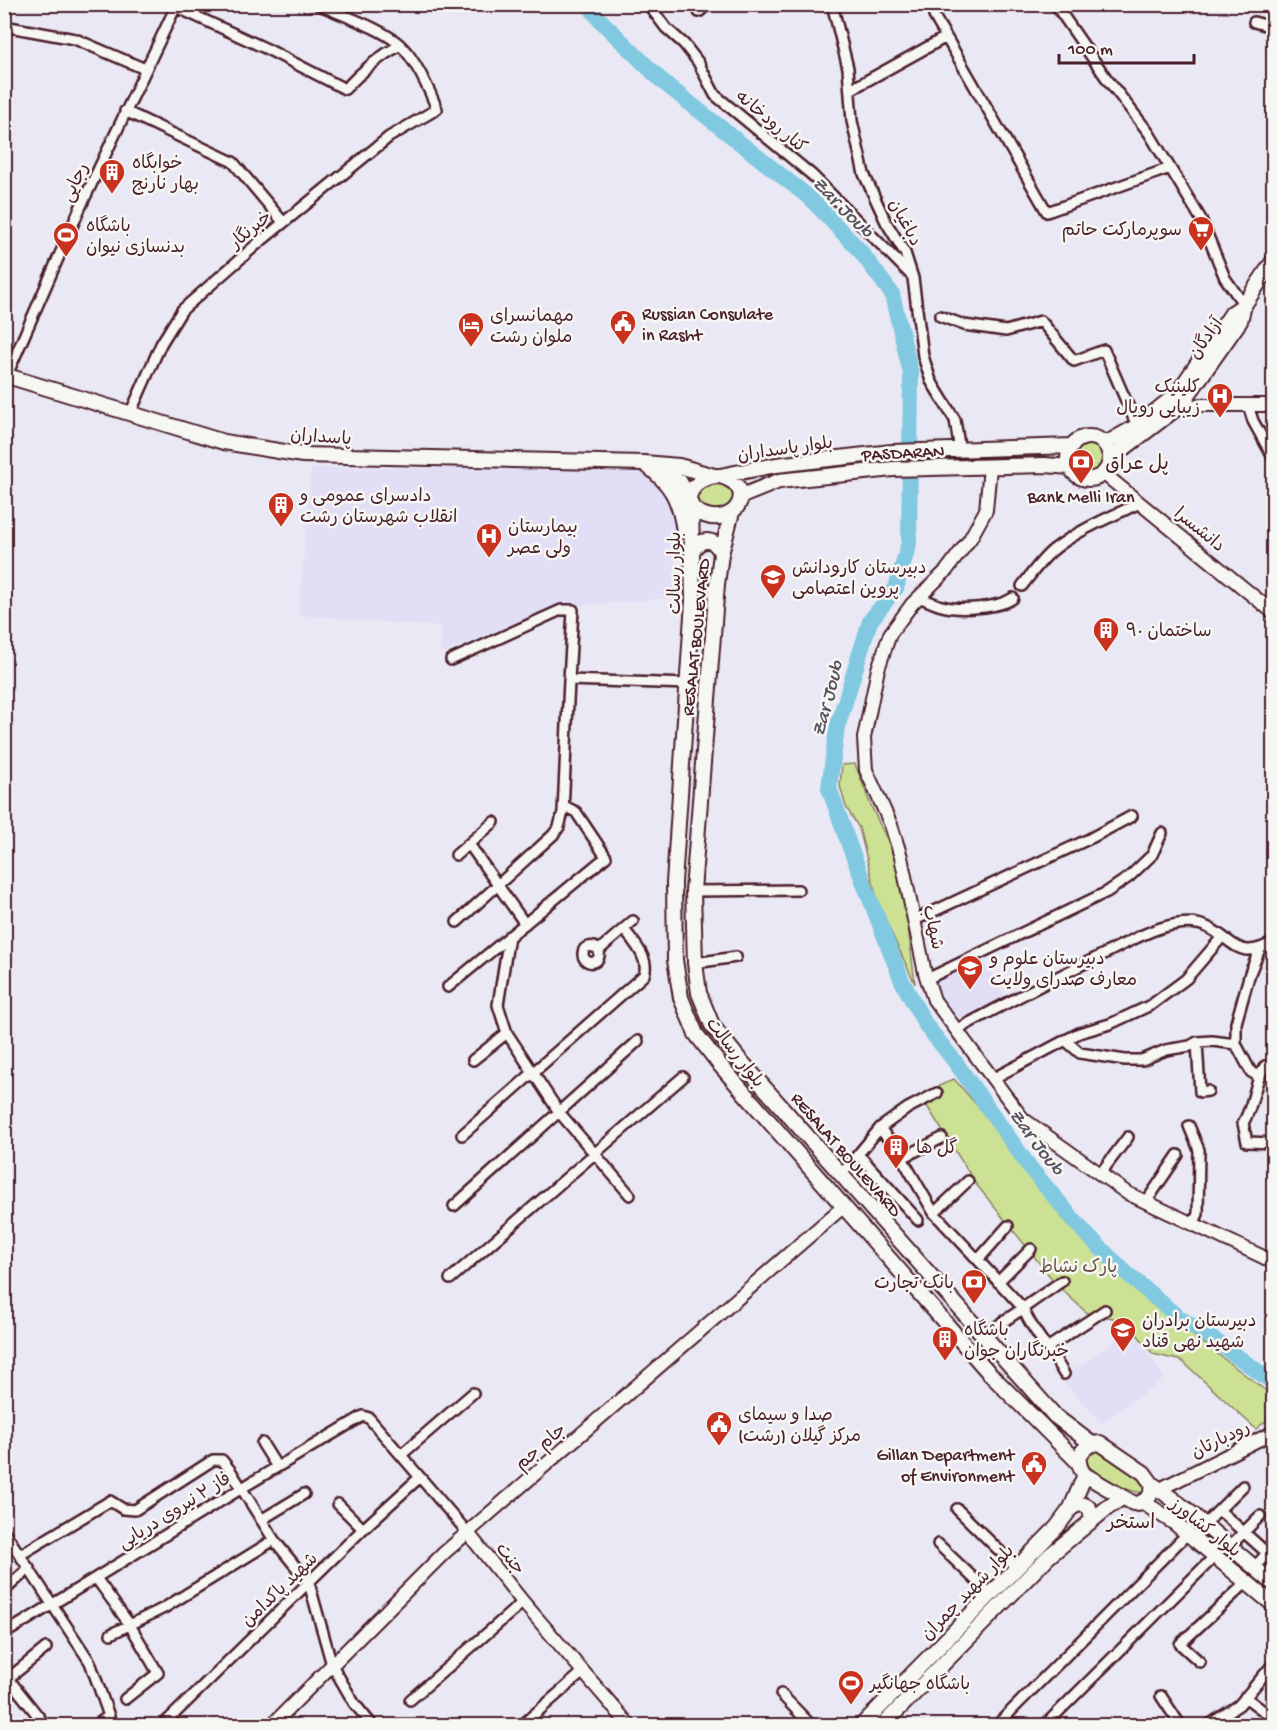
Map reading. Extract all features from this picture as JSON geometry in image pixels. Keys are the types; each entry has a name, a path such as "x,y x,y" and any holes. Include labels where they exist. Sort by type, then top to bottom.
{"main road":[{"name":"آزادگان","path":"1110,459 1177,408 1188,395 1240,321 1244,305 1274,260"},
{"name":"آزادگان","path":"1105,444 1137,426 1177,394 1232,313 1244,305"},
{"name":"پاسداران","path":"5,373 224,442 303,455 644,463 679,466 717,476"},
{"path":"1090,437 1105,444 1110,459 1103,473 1088,479 1078,475 1070,467 1068,456 1072,446 1080,439 1090,437"},
{"name":"PASDARAN","path":"892,452 1072,446"},
{"name":"بلوار پاسداران","path":"717,476 776,465 892,452"},
{"path":"644,463 664,470 680,482 690,501 700,513 711,517 722,517 732,512 742,496 736,484 717,476 704,478 694,485 690,501"},
{"path":"644,463 668,483 677,498 684,532 687,584 693,601"},
{"name":"PASDARAN","path":"742,496 779,481 893,469 1045,465 1070,467"},
{"name":"بلوار رسالت","path":"690,501 693,601 674,883 675,960 681,998 696,1034 720,1065 945,1322 1082,1469 1122,1498 1133,1503 1144,1503"},
{"name":"RESALAT BOULEVARD","path":"732,512 721,554 707,684 693,891 695,963 699,993 712,1025 739,1059 1055,1416 1092,1444"},
{"path":"693,550 698,543 705,540 713,541 719,546 721,554"},
{"path":"945,1322 960,1310"},
{"path":"1043,1428 1052,1428 1055,1425 1055,1416"},
{"name":"بلوار کشاورز","path":"1092,1444 1100,1443 1144,1473 1156,1486 1274,1584"},
{"name":"بلوار شهید چمران","path":"861,1725 1057,1527 1071,1508 1082,1469 1080,1454 1092,1444"},
{"path":"1144,1503 1152,1495 1156,1486"},
{"name":"بلوار شهید چمران","path":"882,1725 1049,1556 1091,1520 1122,1498"},
{"name":"بلوار کشاورز","path":"1144,1503 1188,1533 1274,1605"},
{"path":"1071,1508 1077,1504 1089,1507 1092,1514 1091,1520"}],"street":[{"path":"177,6 345,89 357,76 400,45 381,33 317,4"},
{"name":"کنار رودخانه","path":"648,4 666,28 684,44 698,62 716,95 812,175 913,278"},
{"path":"699,12 708,4"},
{"name":"دباغیان","path":"832,4 848,68 852,121 864,174 886,222 906,253 913,278 923,356 931,381 955,420 960,451"},
{"path":"1055,4 1107,79 1149,133 1201,219 1225,278 1244,305"},
{"name":"رجایی","path":"5,373 125,111 177,6"},
{"path":"934,16 1047,212 1170,168"},
{"path":"1254,22 1265,25"},
{"path":"4,26 75,39 146,69"},
{"path":"850,90 946,37"},
{"name":"خبرنگار","path":"130,414 161,344 182,310 283,222 389,136 437,109 428,86 400,45"},
{"path":"125,111 233,162 283,222"},
{"path":"940,316 964,325 1006,331 1041,321 1074,361 1104,350 1137,426"},
{"path":"1188,395 1191,402 1202,405"},
{"path":"1177,408 1202,405 1274,405"},
{"path":"1248,405 1253,421 1274,459"},
{"name":"شهاب","path":"990,467 986,510 970,539 946,572 920,597 891,634 878,669 864,738 863,754 866,770 891,825 902,856 927,979 934,1000 1023,1119 1127,1193 1274,1263"},
{"name":"دانشسرا","path":"1103,473 1274,613"},
{"path":"1022,586 1053,550 1084,530 1140,503"},
{"path":"920,597 945,607 968,608 1005,603 1013,598"},
{"path":"451,660 561,610 573,610 562,822 556,831 457,922"},
{"path":"569,680 688,684"},
{"path":"448,987 606,857 576,812 564,806"},
{"path":"915,920 1091,838 1132,816"},
{"path":"456,855 494,822"},
{"path":"927,979 1107,892 1130,877 1152,855 1162,832"},
{"path":"469,844 525,924"},
{"path":"693,891 798,890"},
{"path":"599,950 633,921"},
{"path":"956,1030 1038,986 1164,927 1189,922 1208,927 1242,949 1260,949 1274,942"},
{"path":"462,1135 644,975 646,964 644,958 624,929"},
{"path":"508,936 498,1005 507,1033 559,1112 630,1195"},
{"path":"992,1079 1079,1033 1110,1024 1151,1005 1186,978 1222,937"},
{"path":"1258,1076 1251,1072 1236,1044 1236,1023 1250,973 1260,949"},
{"path":"695,963 736,957"},
{"path":"473,1060 507,1033"},
{"path":"1065,1040 1080,1053 1125,1060 1142,1060 1166,1050 1190,1046 1197,1042 1236,1044"},
{"path":"454,1206 638,1041"},
{"path":"1197,1042 1200,1092 1208,1091"},
{"path":"1274,1066 1265,1066 1258,1076 1251,1110 1243,1123 1247,1142 1274,1143"},
{"path":"450,1279 683,1077"},
{"path":"841,1175 880,1128 908,1108 938,1093"},
{"path":"1189,1126 1199,1150 1198,1214 1193,1224"},
{"path":"880,1128 902,1158 934,1213 1023,1308 1027,1318 1064,1374"},
{"path":"1100,1174 1128,1137"},
{"path":"902,1158 942,1138"},
{"path":"858,1154 918,1220"},
{"path":"1146,1202 1178,1155"},
{"path":"934,1213 968,1181"},
{"name":"جام جم","path":"271,1725 444,1553 844,1206"},
{"path":"978,1260 1008,1226"},
{"path":"998,1282 1030,1249"},
{"path":"983,1336 1062,1281"},
{"path":"1047,1348 1105,1310"},
{"path":"401,1455 473,1393"},
{"name":"جنت","path":"363,1416 369,1418 401,1455 523,1602 630,1725"},
{"name":"فاز ۲ نیروی دریایی","path":"4,1634 363,1416"},
{"name":"رودبارتان","path":"1156,1486 1181,1478 1274,1432"},
{"path":"262,1443 277,1467"},
{"path":"20,1555 110,1501 123,1509 135,1510 213,1460 222,1460 274,1540 309,1583 332,1665 354,1703 373,1725"},
{"name":"شهید پاکدامن","path":"162,1725 363,1529 420,1478"},
{"path":"1181,1478 1178,1488 1179,1498 1184,1508"},
{"path":"1204,1525 1243,1486"},
{"path":"261,1520 304,1494"},
{"path":"338,1504 363,1529"},
{"path":"957,1509 1016,1567"},
{"path":"1219,1510 1267,1553 1254,1568"},
{"path":"1230,1547 1260,1516"},
{"path":"4,1531 7,1541 20,1555 54,1604 90,1662 109,1716 96,1725"},
{"path":"996,1725 1188,1533"},
{"path":"111,1634 164,1608 274,1540"},
{"path":"938,1544 990,1594"},
{"path":"1044,1725 1215,1556"},
{"path":"4,1591 29,1568"},
{"path":"96,1578 130,1625 158,1673 124,1699"},
{"path":"1200,1662 1180,1644 1247,1582"},
{"path":"410,1700 523,1602"},
{"path":"46,1648 7,1676 46,1725"},
{"path":"1207,1725 1239,1705 1274,1663"},
{"path":"521,1725 583,1672"},
{"path":"781,1695 812,1725"},
{"path":"1161,1696 1181,1725"},
{"path":"1245,1697 1274,1719"}],"shaded area":[{"name":"بیمارستان ولی عصر","path":"311,468 635,468 652,477 669,495 677,520 672,598 559,607 441,653 442,627 299,615"},
{"name":"دبیرستان علوم و معارف صدرای ولایت","path":"979,954 1008,1002 961,1023 930,980"},
{"name":"دبیرستان برادران شهید نهی قناد","path":"1132,1329 1165,1378 1102,1423 1061,1379"}],"green space":[{"path":"1089,442 1100,447 1105,458 1100,469 1089,474 1078,469 1073,458 1078,447"},
{"path":"721,482 733,489 736,499 726,509 719,512 710,512 702,508 694,497 706,484"},
{"path":"855,764 891,848 900,879 915,984 879,906 859,828 846,807 840,786 842,765"},
{"name":"پارک نشاط","path":"954,1079 1149,1302 1273,1396 1273,1415 1256,1429 1182,1361 1153,1354 1132,1328 1113,1318 1087,1313 1057,1285 976,1184 920,1095"},
{"path":"1098,1448 1143,1479 1147,1488 1144,1492 1122,1487 1090,1468 1087,1463 1088,1453"}],"waterway":[{"name":"Zar Joub","path":"588,4 599,19 663,82 811,199 861,252 892,294 911,374 909,543 896,588 870,621 837,728 829,788 902,981 925,1024 956,1063 1031,1169 1084,1232 1125,1272 1178,1317 1274,1383"}],"place":[{"name":"خوابگاه بهار نارنج","path":"112,195"},
{"name":"سوپرمارکت حاتم","path":"1201,252"},
{"name":"باشگاه بدنسازی نیوان","path":"66,258"},
{"name":"Russian Consulate in Rasht","path":"623,346"},
{"name":"مهمانسرای ملوان رشت","path":"471,348"},
{"name":"کلینیک زیبایی رویال","path":"1220,419"},
{"name":"Bank Melli Iran","path":"1081,485"},
{"name":"دادسرای عمومی و انقلاب شهرستان رشت","path":"281,528"},
{"name":"بیمارستان ولی عصر","path":"489,559"},
{"name":"دبیرستان کارودانش پروین اعتصامی","path":"773,600"},
{"name":"ساختمان ۹۰","path":"1106,653"},
{"name":"دبیرستان علوم و معارف صدرای ولایت","path":"970,991"},
{"name":"گل ها","path":"896,1170"},
{"name":"بانک تجارت","path":"974,1305"},
{"name":"دبیرستان برادران شهید نهی قناد","path":"1123,1353"},
{"name":"باشگاه خبرنگاران جوان","path":"945,1362"},
{"name":"صدا و سیمای مرکز گیلان (رشت)","path":"719,1447"},
{"name":"Gillan Department of Environment","path":"1034,1487"},
{"name":"باشگاه جهانگیر","path":"851,1706"}],"district":[{"name":"پل عراق","path":"1137,462"},
{"name":"استخر","path":"1131,1521"}]}
